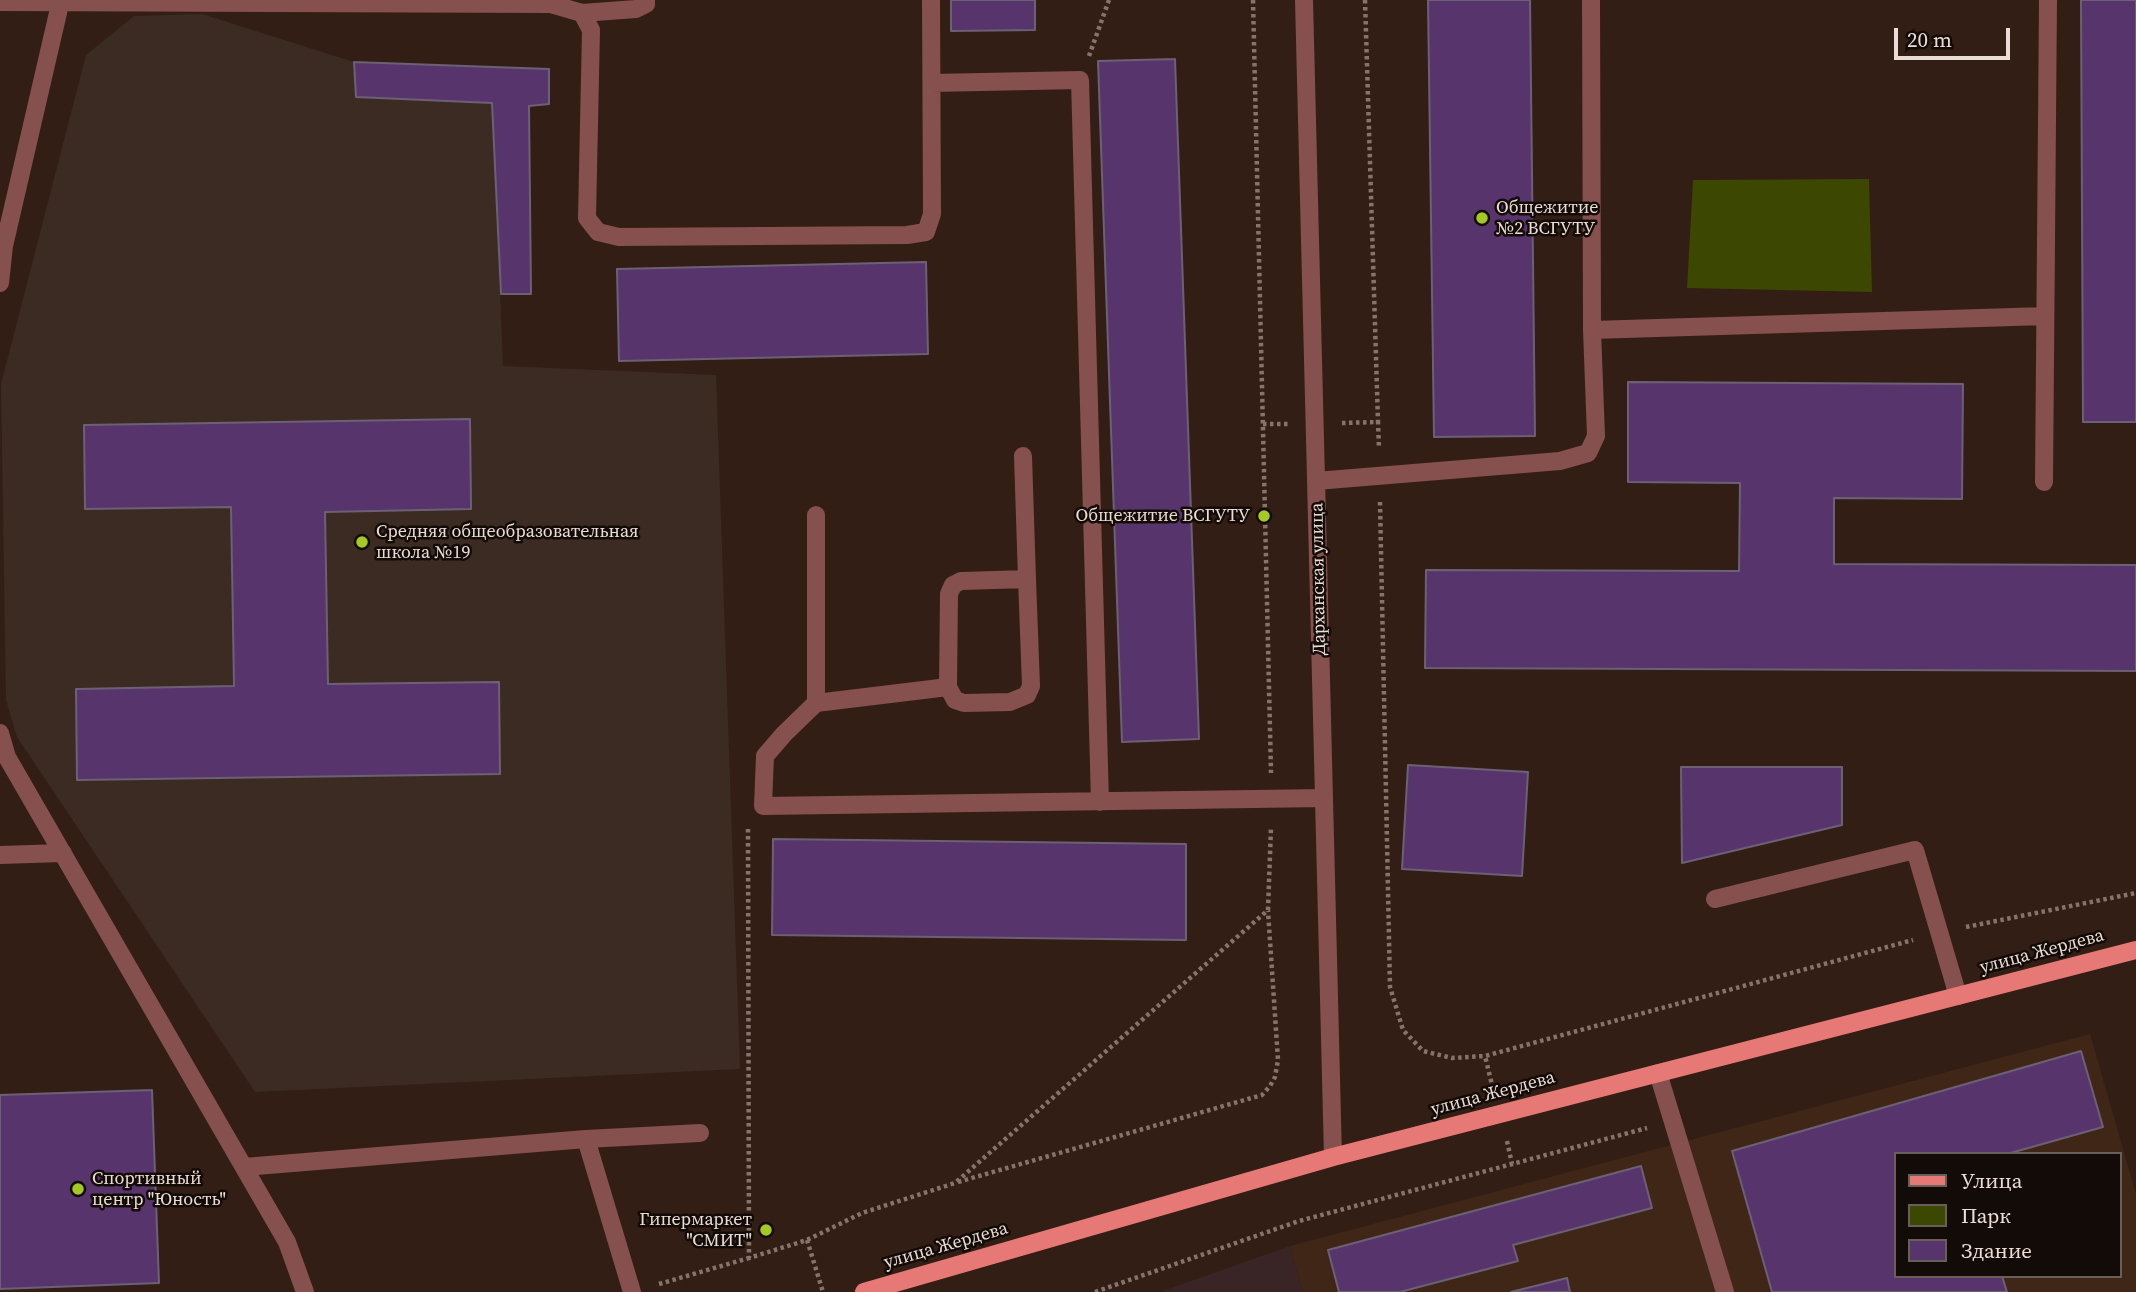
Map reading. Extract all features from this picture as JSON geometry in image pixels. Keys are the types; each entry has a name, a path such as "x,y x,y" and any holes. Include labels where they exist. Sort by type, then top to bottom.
{"main road":[{"name":"улица Жердева","path":"864,1292 1333,1157 2136,950"}],"street":[{"path":"0,2 501,2 551,4 582,13 636,9 646,4 646,0"},
{"path":"582,13 591,30 587,218 598,232 619,237 907,235 926,232 932,214 931,0"},
{"name":"Дарханская улица","path":"1304,0 1333,1157"},
{"path":"1316,481 1560,461 1588,453 1596,436 1592,330 1591,0"},
{"path":"2044,482 2048,0"},
{"path":"0,283 1,244 61,1"},
{"path":"932,83 1080,80 1100,802"},
{"path":"1592,330 2045,316"},
{"path":"1023,456 1031,686 1027,695 1010,702 964,703 955,699 948,687 949,594 953,585 961,581 1027,579"},
{"path":"816,703 817,515"},
{"path":"948,687 816,703 765,756 763,806 1324,799"},
{"path":"0,733 7,757 288,1242 305,1292"},
{"path":"1715,899 1915,850 1958,996"},
{"path":"0,855 63,853"},
{"path":"1658,1073 1725,1292"},
{"path":"244,1167 586,1139 700,1133"},
{"path":"586,1139 632,1292"}],"path":[{"path":"1080,80 1110,0"},
{"path":"632,1292 807,1240 862,1213 955,1183 1262,1095 1275,1077 1278,1060 1268,910 1272,799 1253,0"},
{"path":"1365,0 1378,422 1390,987 1403,1030 1423,1051 1451,1058 1485,1056 1939,933 2136,893"},
{"path":"1263,424 1378,422"},
{"path":"749,1258 748,824 763,806"},
{"path":"955,1183 1268,910"},
{"path":"1485,1056 1513,1164"},
{"path":"1094,1292 1299,1221 1672,1122"},
{"path":"807,1240 823,1292"}],"shaded area":[{"name":"Средняя общеобразовательная школа №19","path":"202,14 354,62 356,97 492,103 503,366 716,375 740,1069 255,1092 17,737 6,700 1,384 86,55 134,16"},
{"path":"2090,1034 2136,1194 2136,1292 1303,1292 1290,1246"},
{"path":"1290,1246 1303,1292 1160,1292"}],"green space":[{"path":"1869,179 1872,292 1687,288 1693,180"}],"building":[{"path":"951,0 1035,0 1035,30 951,31"},
{"name":"Общежитие №2 ВСГУТУ","path":"1428,0 1530,0 1535,436 1434,437"},
{"path":"2081,0 2136,0 2136,422 2083,422"},
{"path":"1175,59 1199,739 1122,742 1098,61"},
{"path":"354,62 549,69 549,104 529,106 531,294 501,294 492,103 356,97"},
{"path":"926,262 928,354 619,361 617,269"},
{"path":"1628,382 1963,384 1962,499 1834,498 1834,564 2136,565 2136,671 1425,668 1426,570 1739,571 1740,483 1628,482"},
{"path":"470,419 471,509 325,512 328,684 499,682 500,774 77,780 76,689 234,686 231,507 85,509 84,425"},
{"path":"1408,765 1528,772 1522,876 1402,869"},
{"path":"1681,767 1842,767 1842,825 1682,863"},
{"path":"773,839 1186,844 1186,940 772,935"},
{"path":"2081,1051 2103,1127 2014,1152 1895,1152 1895,1278 2003,1278 2007,1292 1772,1292 1732,1151"},
{"name":"Спортивный центр \"Юность\"","path":"152,1090 159,1283 0,1289 0,1095"},
{"path":"1641,1166 1652,1208 1513,1245 1518,1261 1400,1292 1339,1292 1328,1250"},
{"path":"1567,1278 1570,1292 1511,1292"}],"place":[{"name":"Общежитие №2 ВСГУТУ","path":"1482,218"},
{"name":"Общежитие ВСГУТУ","path":"1264,516"},
{"name":"Средняя общеобразовательная школа №19","path":"362,542"},
{"name":"Спортивный центр \"Юность\"","path":"78,1189"},
{"name":"Гипермаркет \"СМИТ\"","path":"766,1230"}]}
